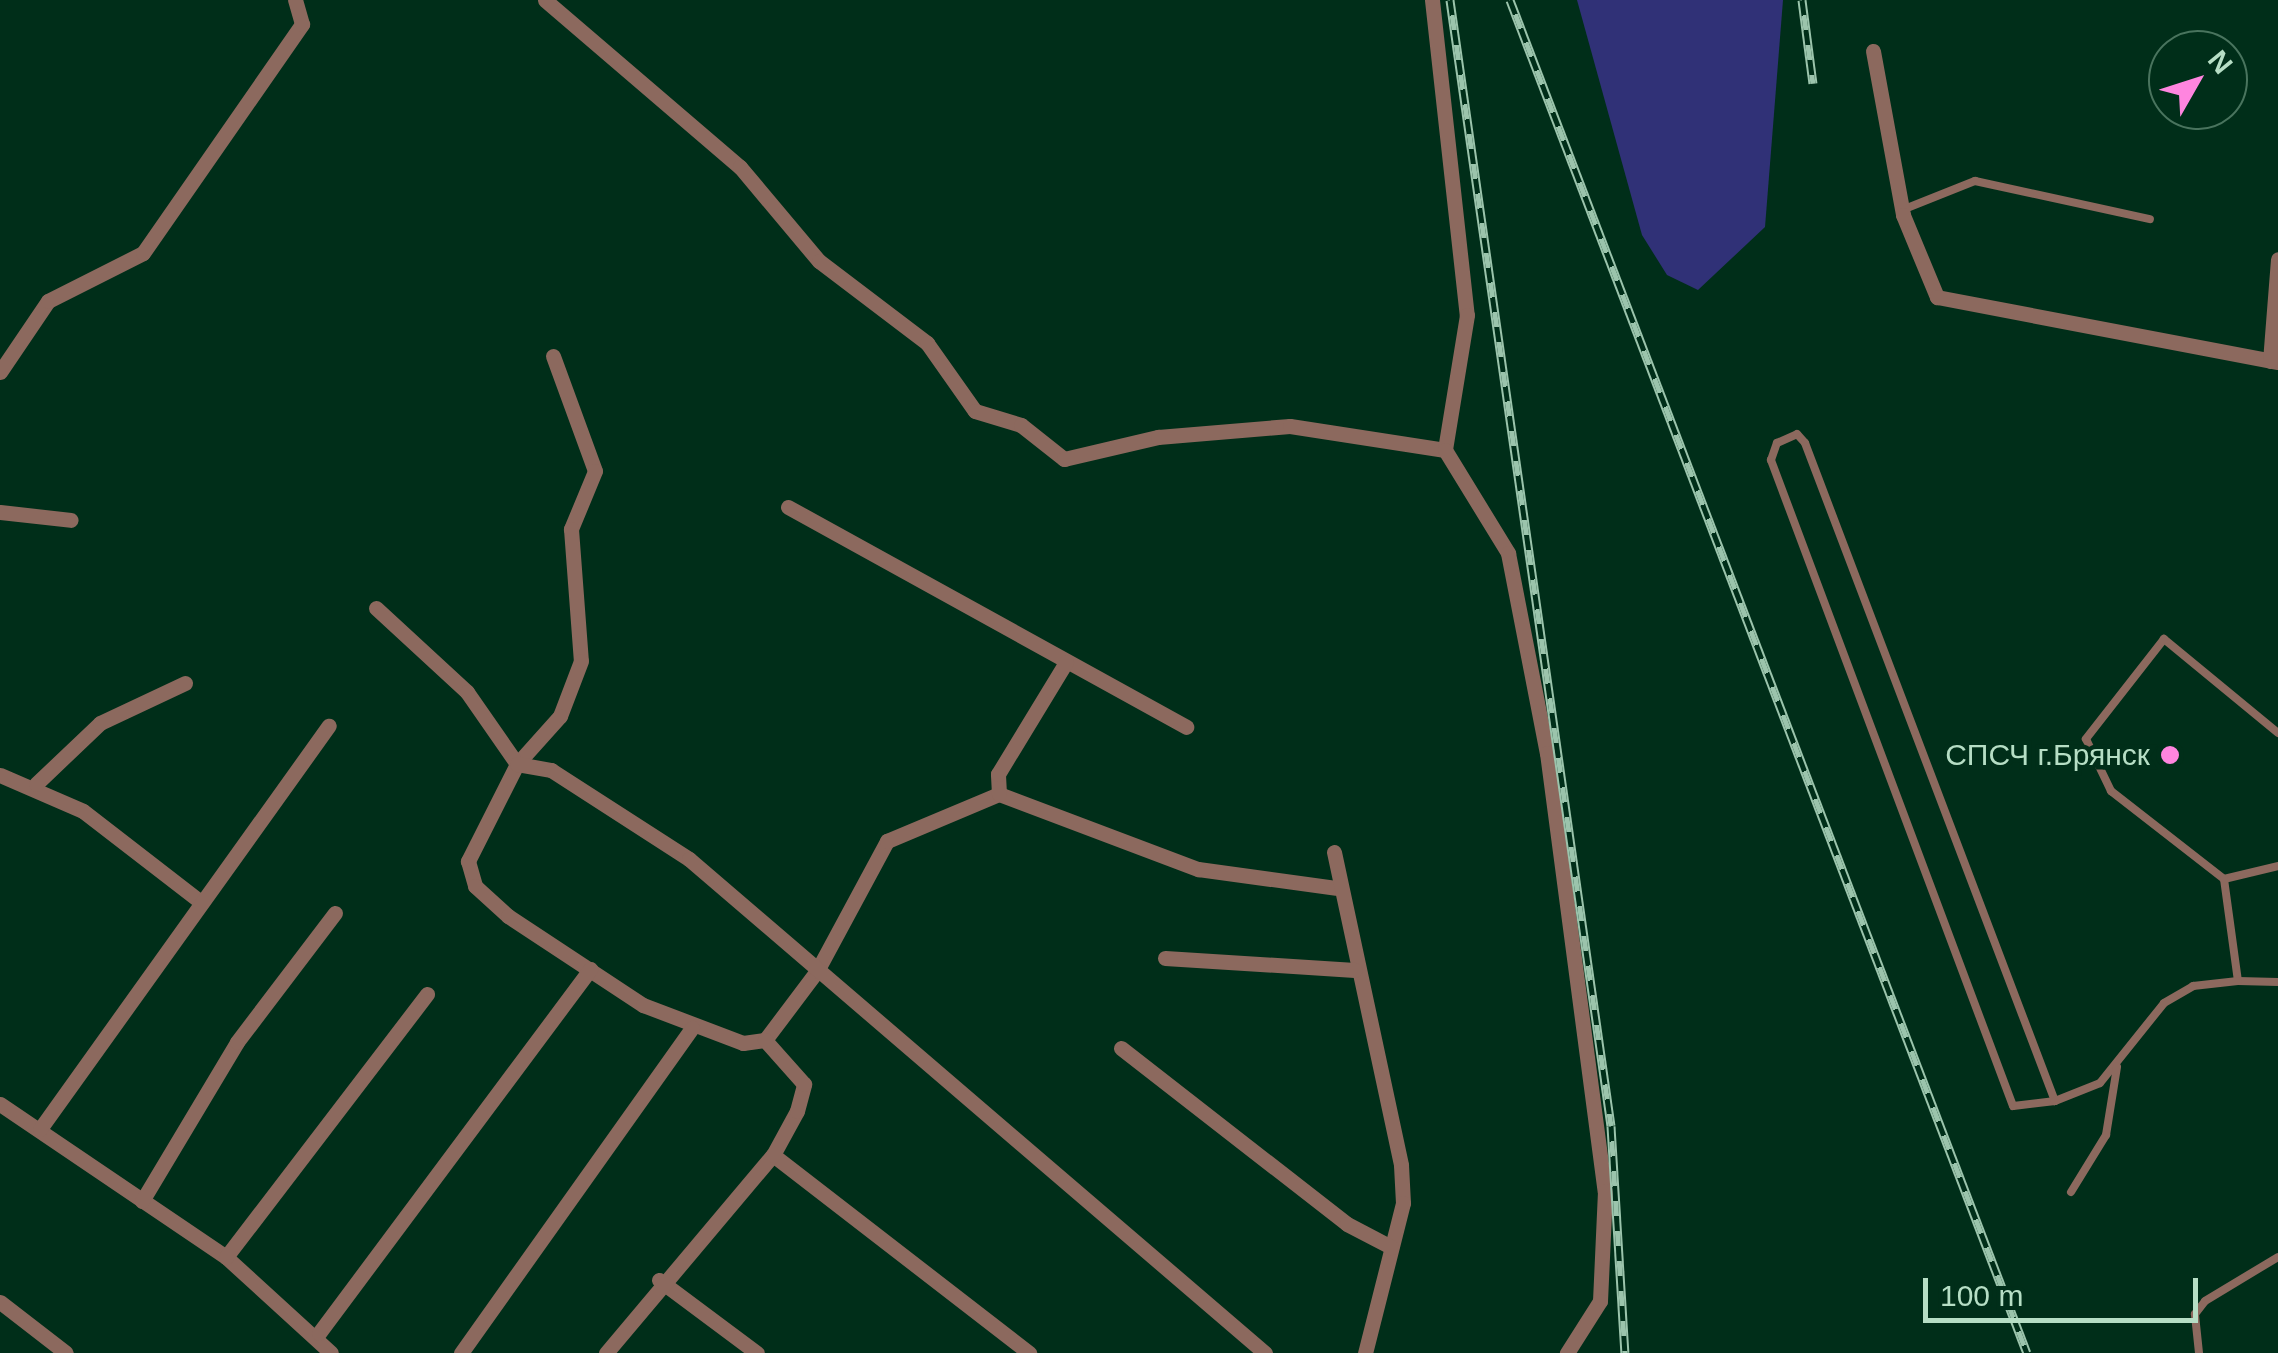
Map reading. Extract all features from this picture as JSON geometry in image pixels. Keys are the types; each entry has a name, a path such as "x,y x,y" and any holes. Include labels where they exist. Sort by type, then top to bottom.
{"street":[{"path":"0,372 48,301 143,252 302,24 295,0"},
{"path":"544,0 740,167 819,261 927,343 975,411 1021,425 1064,459 1158,438 1290,426 1445,450"},
{"path":"1432,0 1467,315 1445,450 1508,553 1549,772 1605,1191 1600,1301 1567,1353"},
{"path":"1873,51 1902,210 1937,297 2274,361 2278,259"},
{"path":"553,356 595,470 570,530 581,661 560,716 517,764 468,860 476,886 590,969 692,1028 765,1040 804,1084 773,1155 659,1280 606,1353"},
{"path":"788,507 1186,727"},
{"path":"0,512 71,520"},
{"path":"376,608 467,692 517,764 551,770 688,859 1265,1353"},
{"path":"999,794 998,774 1066,662"},
{"path":"36,784 100,724 185,683"},
{"path":"40,1129 198,900 329,726"},
{"path":"0,775 36,784 198,900"},
{"path":"765,1040 817,971 888,841 999,794 1198,868 1336,888"},
{"path":"1334,852 1336,888 1400,1165 1391,1247 1365,1353"},
{"path":"142,1201 237,1042 334,913"},
{"path":"1165,958 1355,970"},
{"path":"0,1104 226,1257 323,1347 590,969"},
{"path":"226,1257 427,994"},
{"path":"462,1353 692,1028"},
{"path":"1121,1048 1347,1224 1391,1247"},
{"path":"773,1155 1029,1353"},
{"path":"659,1280 757,1353"},
{"path":"0,1302 66,1353"}],"lane":[{"path":"1902,210 1975,182 2150,219"},
{"path":"2055,1100 1923,733 1797,434 1777,443 1770,460 2013,1106 2055,1100 2117,1067 2164,1004 2192,986 2278,982"},
{"path":"2238,981 2224,879 2111,791 2086,739 2164,640 2278,733"},
{"path":"2224,879 2278,866"},
{"path":"2070,1192 2106,1135 2117,1067"},
{"path":"2199,1353 2195,1314 2205,1302 2278,1257"}],"shaded area":[{"path":"1577,0 1783,0 1765,227 1698,290 1667,275 1642,235"}],"railway":[{"path":"1450,0 1611,1126 1625,1353"},
{"path":"1510,0 2027,1353"},
{"path":"1802,0 1813,83"}],"place":[{"name":"СПСЧ г.Брянск","path":"2170,755"}]}
